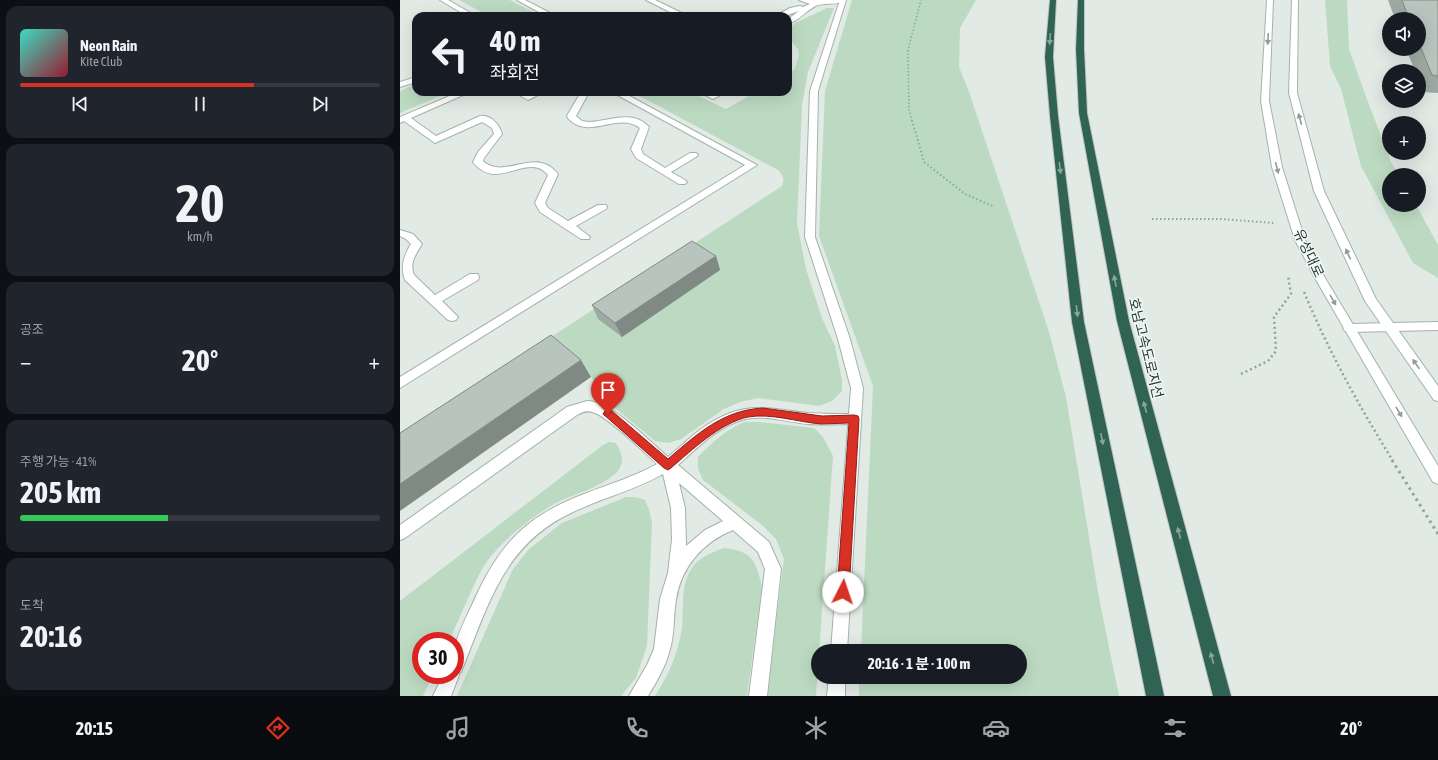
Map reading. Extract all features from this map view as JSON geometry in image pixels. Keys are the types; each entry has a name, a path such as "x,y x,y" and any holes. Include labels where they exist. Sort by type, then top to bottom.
{"highway":[{"path":"1053,0 1049,57 1054,116 1078,322 1154,696"},
{"name":"호남고속도로지선","path":"1081,0 1080,49 1083,113 1123,321 1222,696"}],"main road":[{"path":"443,0 465,12"},
{"path":"520,0 544,12"},
{"path":"649,0 675,12"},
{"path":"802,0 818,3"},
{"path":"788,12 818,3 843,0 814,91 810,236 844,339 857,388 839,644"},
{"name":"유성대로","path":"1270,0 1265,101 1277,167 1300,240 1349,328 1438,478"},
{"path":"1295,0 1294,93 1319,191 1371,302 1438,396"},
{"path":"792,19 808,7"},
{"path":"400,85 412,80"},
{"path":"402,119 457,96"},
{"path":"584,96 573,111 571,117 575,121 581,124 592,125 621,118 633,118 645,127 636,149 639,156 682,182"},
{"path":"400,383 752,165 623,96"},
{"path":"402,119 435,140 483,118 496,127 498,134 493,142 479,156 478,162 482,168 492,172 532,164 541,165 549,169 553,174 552,178 543,193 540,203 544,210 585,237"},
{"path":"664,172 693,155"},
{"path":"568,226 602,207"},
{"path":"400,233 412,238 417,244 407,260 406,269 409,277 452,317"},
{"path":"434,301 474,277"},
{"path":"1349,328 1438,326"},
{"path":"400,533 554,423 572,412 588,405 597,408 608,414 764,548 773,569 758,696"},
{"path":"464,646 499,566 515,546 533,529 552,515 578,502 640,480 668,465 695,441 736,416 763,412 822,420 854,419"},
{"path":"638,696 660,657 666,630 668,598 675,572 679,539 678,508 668,465"},
{"path":"675,572 688,553 705,536 720,527 734,523"},
{"path":"442,696 447,684"},
{"path":"836,696 837,684"}],"path":[{"path":"921,0 908,50 909,110 924,162 965,194 993,206"},
{"path":"1152,219 1221,219 1295,223"},
{"path":"1241,374 1268,361 1276,351 1274,317 1291,294 1288,276"}],"green space":[{"path":"459,0 510,0 533,12 482,12"},
{"path":"852,0 976,0 960,28 959,67 969,92 1049,332 1066,397 1099,598 1119,696 859,696 859,684 1027,684 1027,644 861,644 873,386 819,236 825,91"},
{"path":"1325,0 1347,0 1349,49 1382,139 1382,160 1390,160 1395,168 1382,168 1382,205 1361,166 1341,89 1330,66"},
{"path":"827,8 834,8 808,72 802,105 797,223 806,269 822,318 835,346 842,380 842,391 832,401 819,406 758,398 740,402 724,409 681,439 668,443 655,441 591,388 598,383 561,352 400,436 782,186 783,177 778,170 639,96 698,96 726,109 749,96 792,96 792,71 795,69 799,55 798,49 792,42 792,26"},
{"path":"412,86 412,96 440,96 400,113 400,91"},
{"path":"1386,212 1420,212 1438,245 1438,278 1413,263"},
{"path":"745,422 759,422 814,428 823,437 833,456 820,644 811,644 811,684 817,684 816,696 767,696 784,559 776,539 762,525 703,480 698,469 698,457 725,432"},
{"path":"609,442 616,443 620,450 622,462 616,473 602,483 554,504 524,524 514,533 488,560 482,569 453,632 412,632 412,684 429,684 423,696 400,696 400,601 603,445"},
{"path":"626,497 635,497 645,500 652,522 647,646 636,678 621,696 457,696 462,684 464,684 464,680 513,569 529,549 562,523"},
{"path":"724,548 733,549 751,558 755,564 762,587 747,696 655,696 669,672 678,646 682,628 685,582 688,574 692,567 698,562 713,552"}],"building":[{"path":"1402,0 1438,0 1438,76 1432,75 1424,56 1426,56 1426,12 1406,12"},
{"path":"692,241 716,256 615,323 592,305"},
{"path":"551,335 581,360 400,484 400,433"}],"route":[{"path":"608,414 668,465 695,441 723,422 736,416 763,412 822,420 854,419 843,592"}]}
